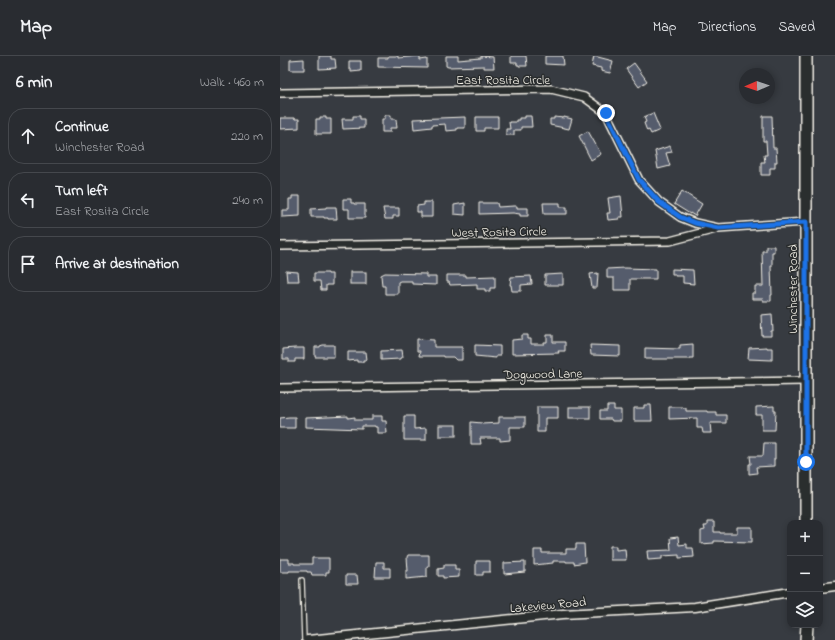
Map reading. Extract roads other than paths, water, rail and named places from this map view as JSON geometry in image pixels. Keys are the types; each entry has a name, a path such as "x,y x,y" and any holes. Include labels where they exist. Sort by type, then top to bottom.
{"main road":[{"name":"Winchester Road","path":"806,56 806,520"},
{"path":"806,640 807,628"}],"street":[{"name":"East Rosita Circle","path":"280,93 551,89 584,97 606,113 639,180 659,202 680,217 695,223 718,228 806,222"},
{"name":"West Rosita Circle","path":"280,246 670,241 718,228"},
{"name":"Dogwood Lane","path":"280,388 805,381"},
{"path":"823,588 835,586"},
{"name":"Lakeview Road","path":"308,640 563,614 695,606 787,592"}],"lane":[{"path":"302,580 304,640"}]}
